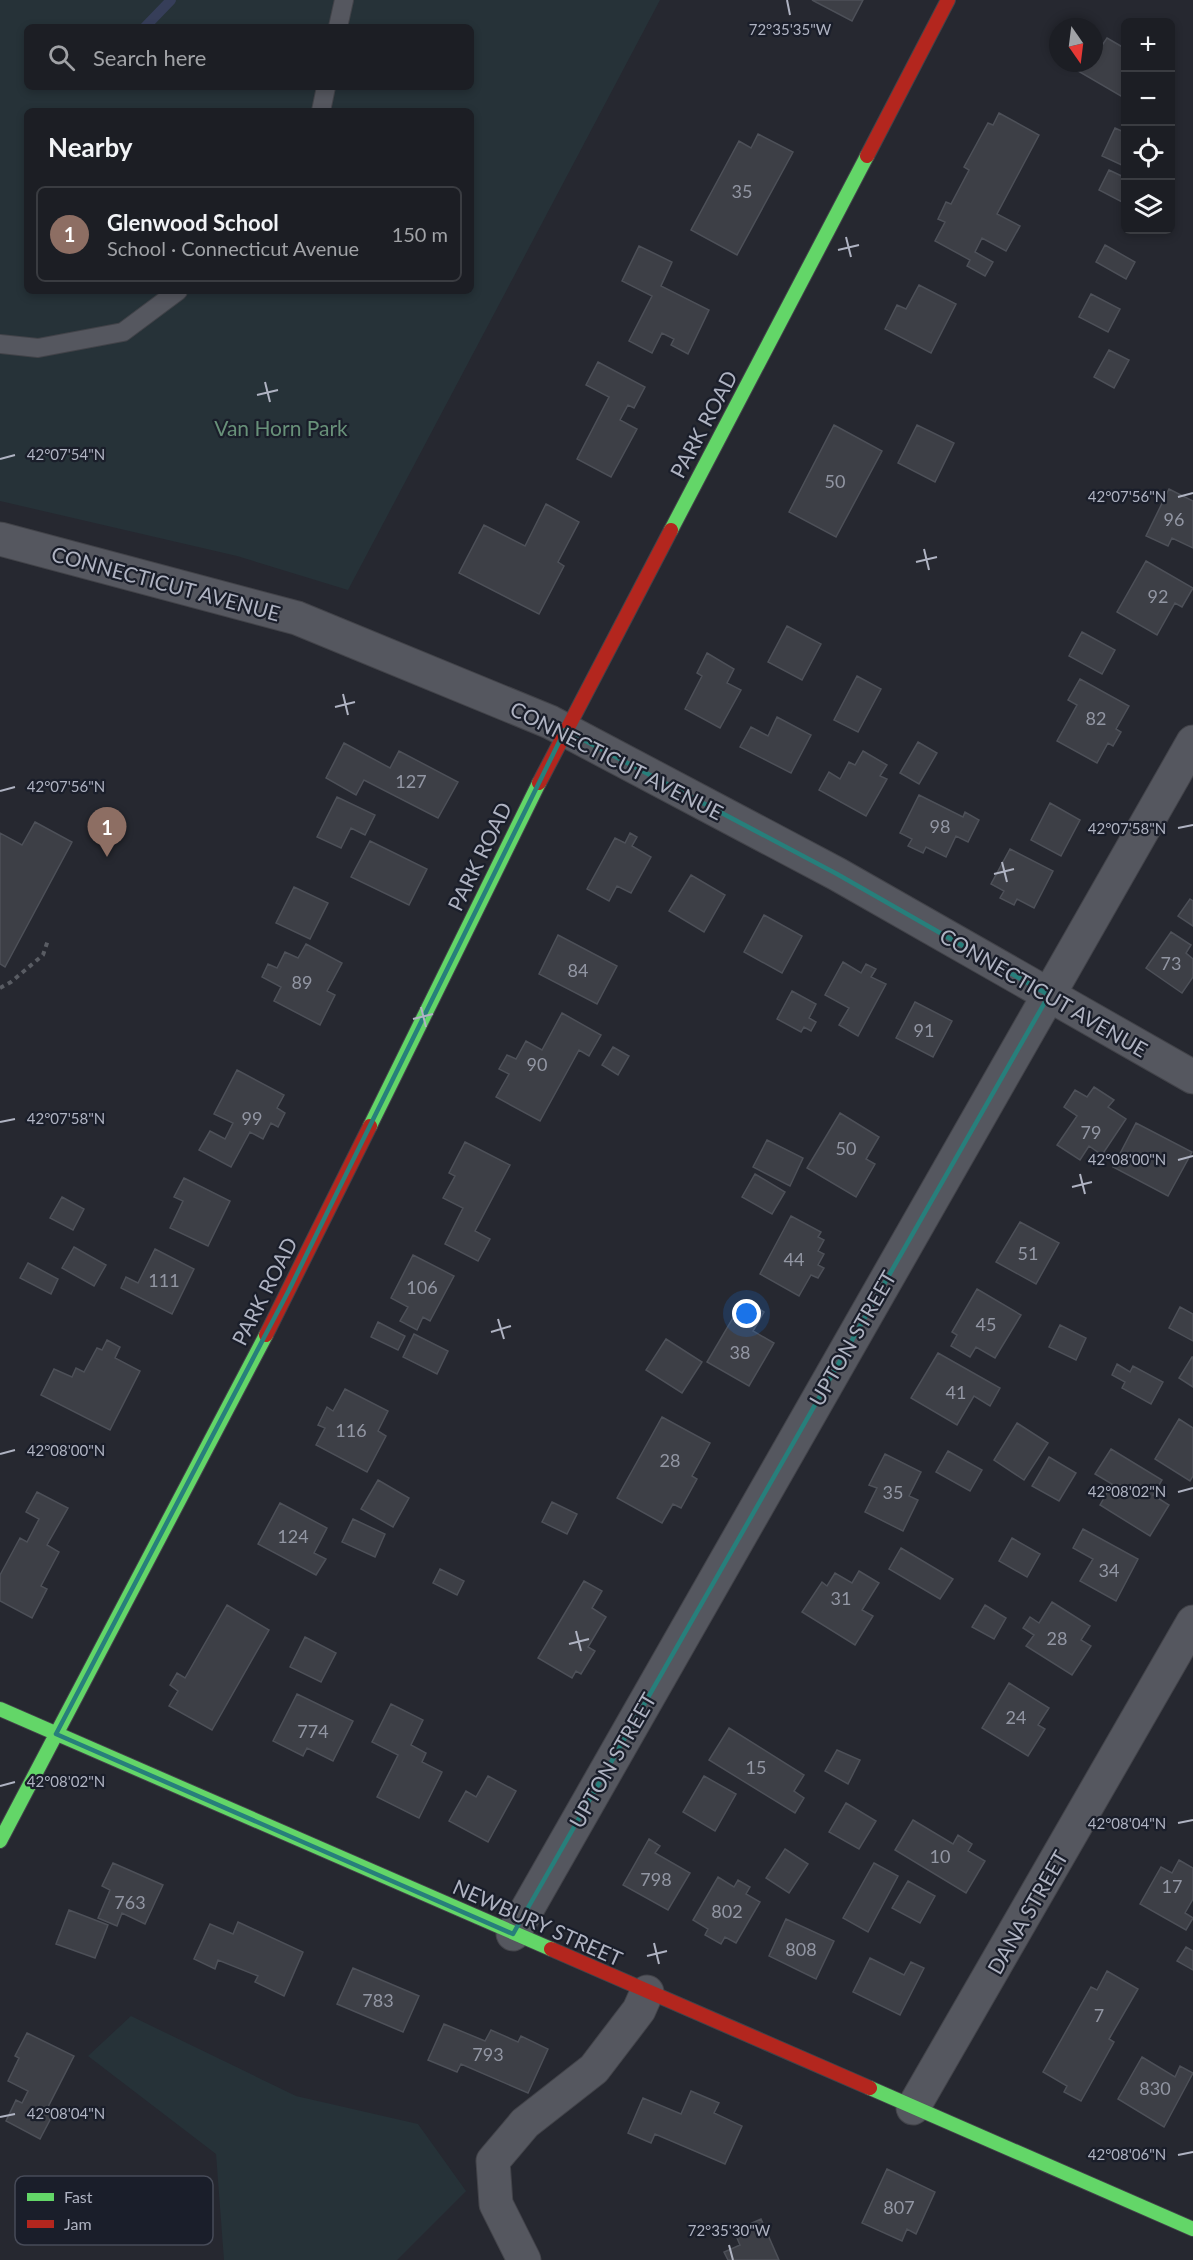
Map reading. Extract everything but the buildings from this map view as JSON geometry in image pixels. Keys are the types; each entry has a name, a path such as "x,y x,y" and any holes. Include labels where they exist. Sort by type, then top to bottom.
{"street":[{"name":"PARK ROAD","path":"0,1841 289,1290 565,730 805,277 948,0"},
{"name":"CONNECTICUT AVENUE","path":"0,539 297,618 550,722 837,874 1193,1077"},
{"name":"UPTON STREET","path":"513,1934 1193,742"},
{"name":"DANA STREET","path":"913,2108 1193,1622"},
{"name":"NEWBURY STREET","path":"0,1709 1193,2229"},
{"path":"524,2260 496,2204 493,2161 525,2123 594,2068 639,2010 647,1992"}],"lane":[{"path":"339,24 344,0"},
{"path":"322,108 325,90"},
{"path":"0,344 38,348 123,332 174,294"}],"path":[{"path":"0,988 11,982 43,955 48,940"}],"highlighted area":[{"path":"565,730 837,874 1049,995 513,1934 56,1734 289,1290"}],"green space":[{"name":"Van Horn Park","path":"0,0 660,0 348,590 237,556 0,501"},
{"path":"131,2016 296,2096 418,2124 466,2191 397,2260 224,2260 216,2154 88,2056"}],"waterway":[{"path":"148,24 171,0"}],"traffic: fast":[{"path":"671,530 867,156"},
{"path":"370,1126 539,783"},
{"path":"0,1841 266,1335"},
{"path":"0,1709 551,1949"},
{"path":"870,2088 1193,2229"}],"traffic: jam":[{"path":"867,156 948,0"},
{"path":"539,783 671,530"},
{"path":"266,1335 370,1126"},
{"path":"551,1949 870,2088"}],"place":[{"name":"Glenwood School","path":"107,857"}]}
